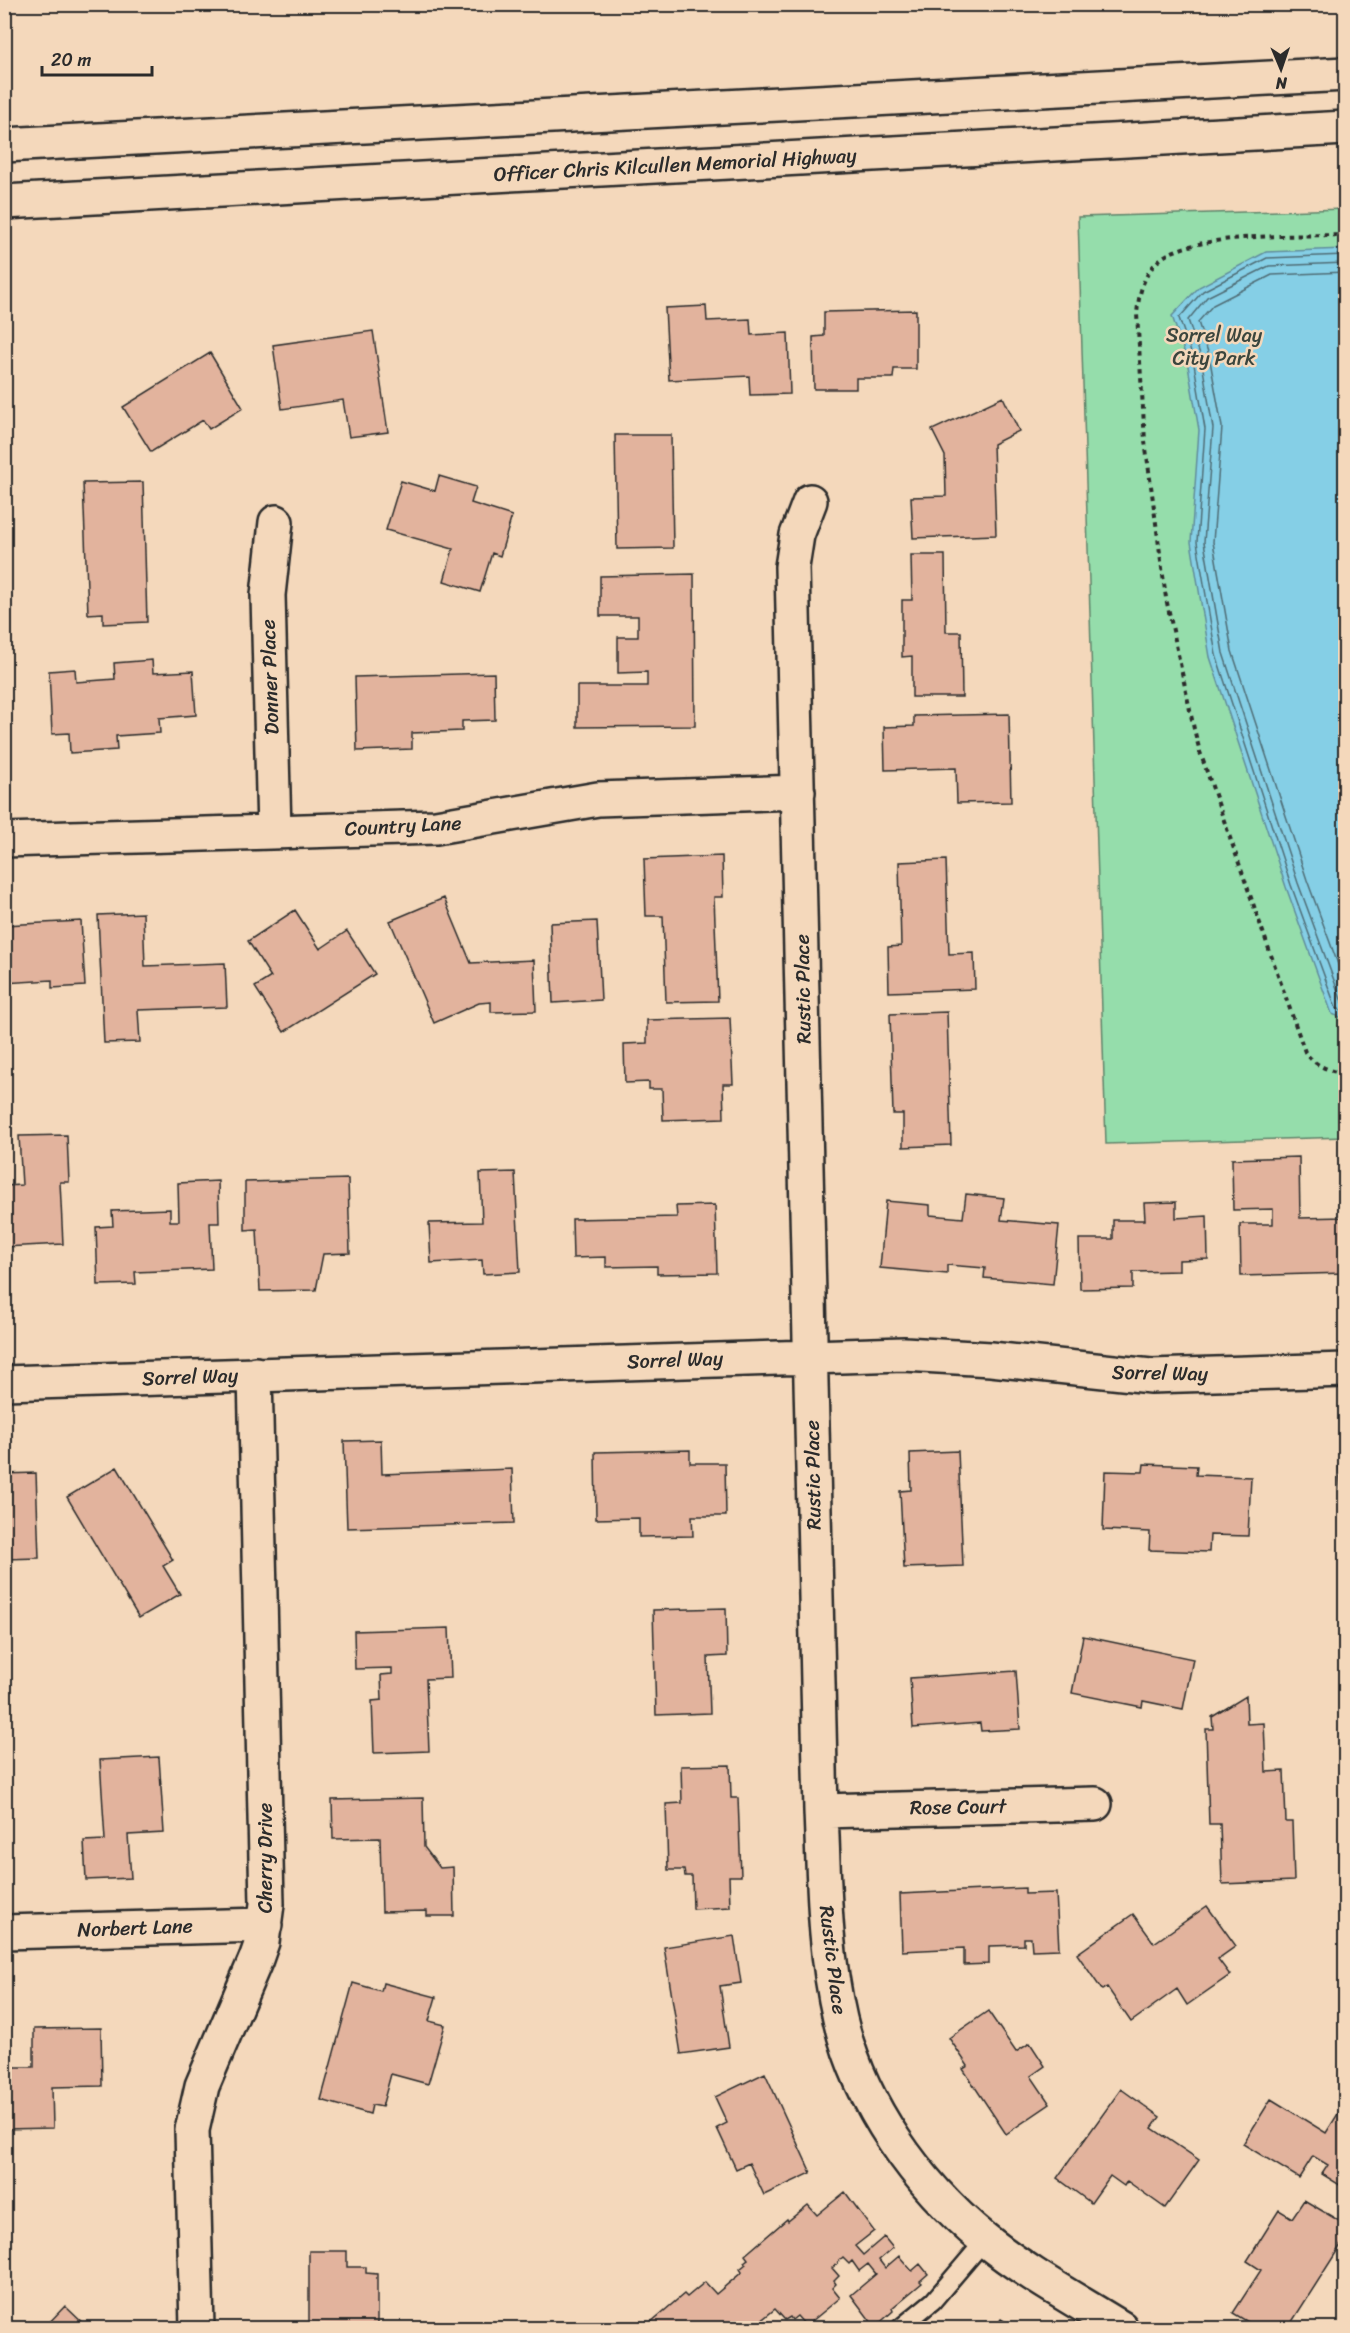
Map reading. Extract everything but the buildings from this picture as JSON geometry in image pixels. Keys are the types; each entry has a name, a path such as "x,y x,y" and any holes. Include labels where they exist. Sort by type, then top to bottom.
{"main road":[{"path":"4,145 1346,74"},
{"name":"Officer Chris Kilcullen Memorial Highway","path":"4,202 1346,128"},
{"name":"Rustic Place","path":"810,501 797,535 792,567 821,1811 826,1920 840,2018 849,2052 880,2116 899,2146 940,2199 1005,2255 1121,2328"},
{"name":"Donner Place","path":"274,832 268,595 276,522"},
{"name":"Country Lane","path":"4,840 436,827 598,799 798,792"},
{"name":"Sorrel Way","path":"4,1383 810,1356 947,1356 1151,1376 1346,1370"},
{"name":"Cherry Drive","path":"197,2328 192,2130 202,2086 256,1959 265,1925 268,1883 255,1374"},
{"name":"Rose Court","path":"821,1811 1095,1804"},
{"name":"Norbert Lane","path":"4,1932 265,1925"}],"lane":[{"path":"900,2328 933,2301 985,2240"}],"path":[{"path":"1346,235 1203,242 1182,248 1162,258 1145,277 1139,294 1137,314 1145,441 1166,598 1196,740 1305,1052 1322,1068 1346,1074"}],"green space":[{"name":"Sorrel Way City Park","path":"1345,209 1345,1137 1106,1144 1078,217"}],"water":[{"path":"1346,249 1345,1019 1332,1014 1286,887 1210,657 1191,542 1199,430 1187,360 1172,316 1199,287 1266,252"}]}
